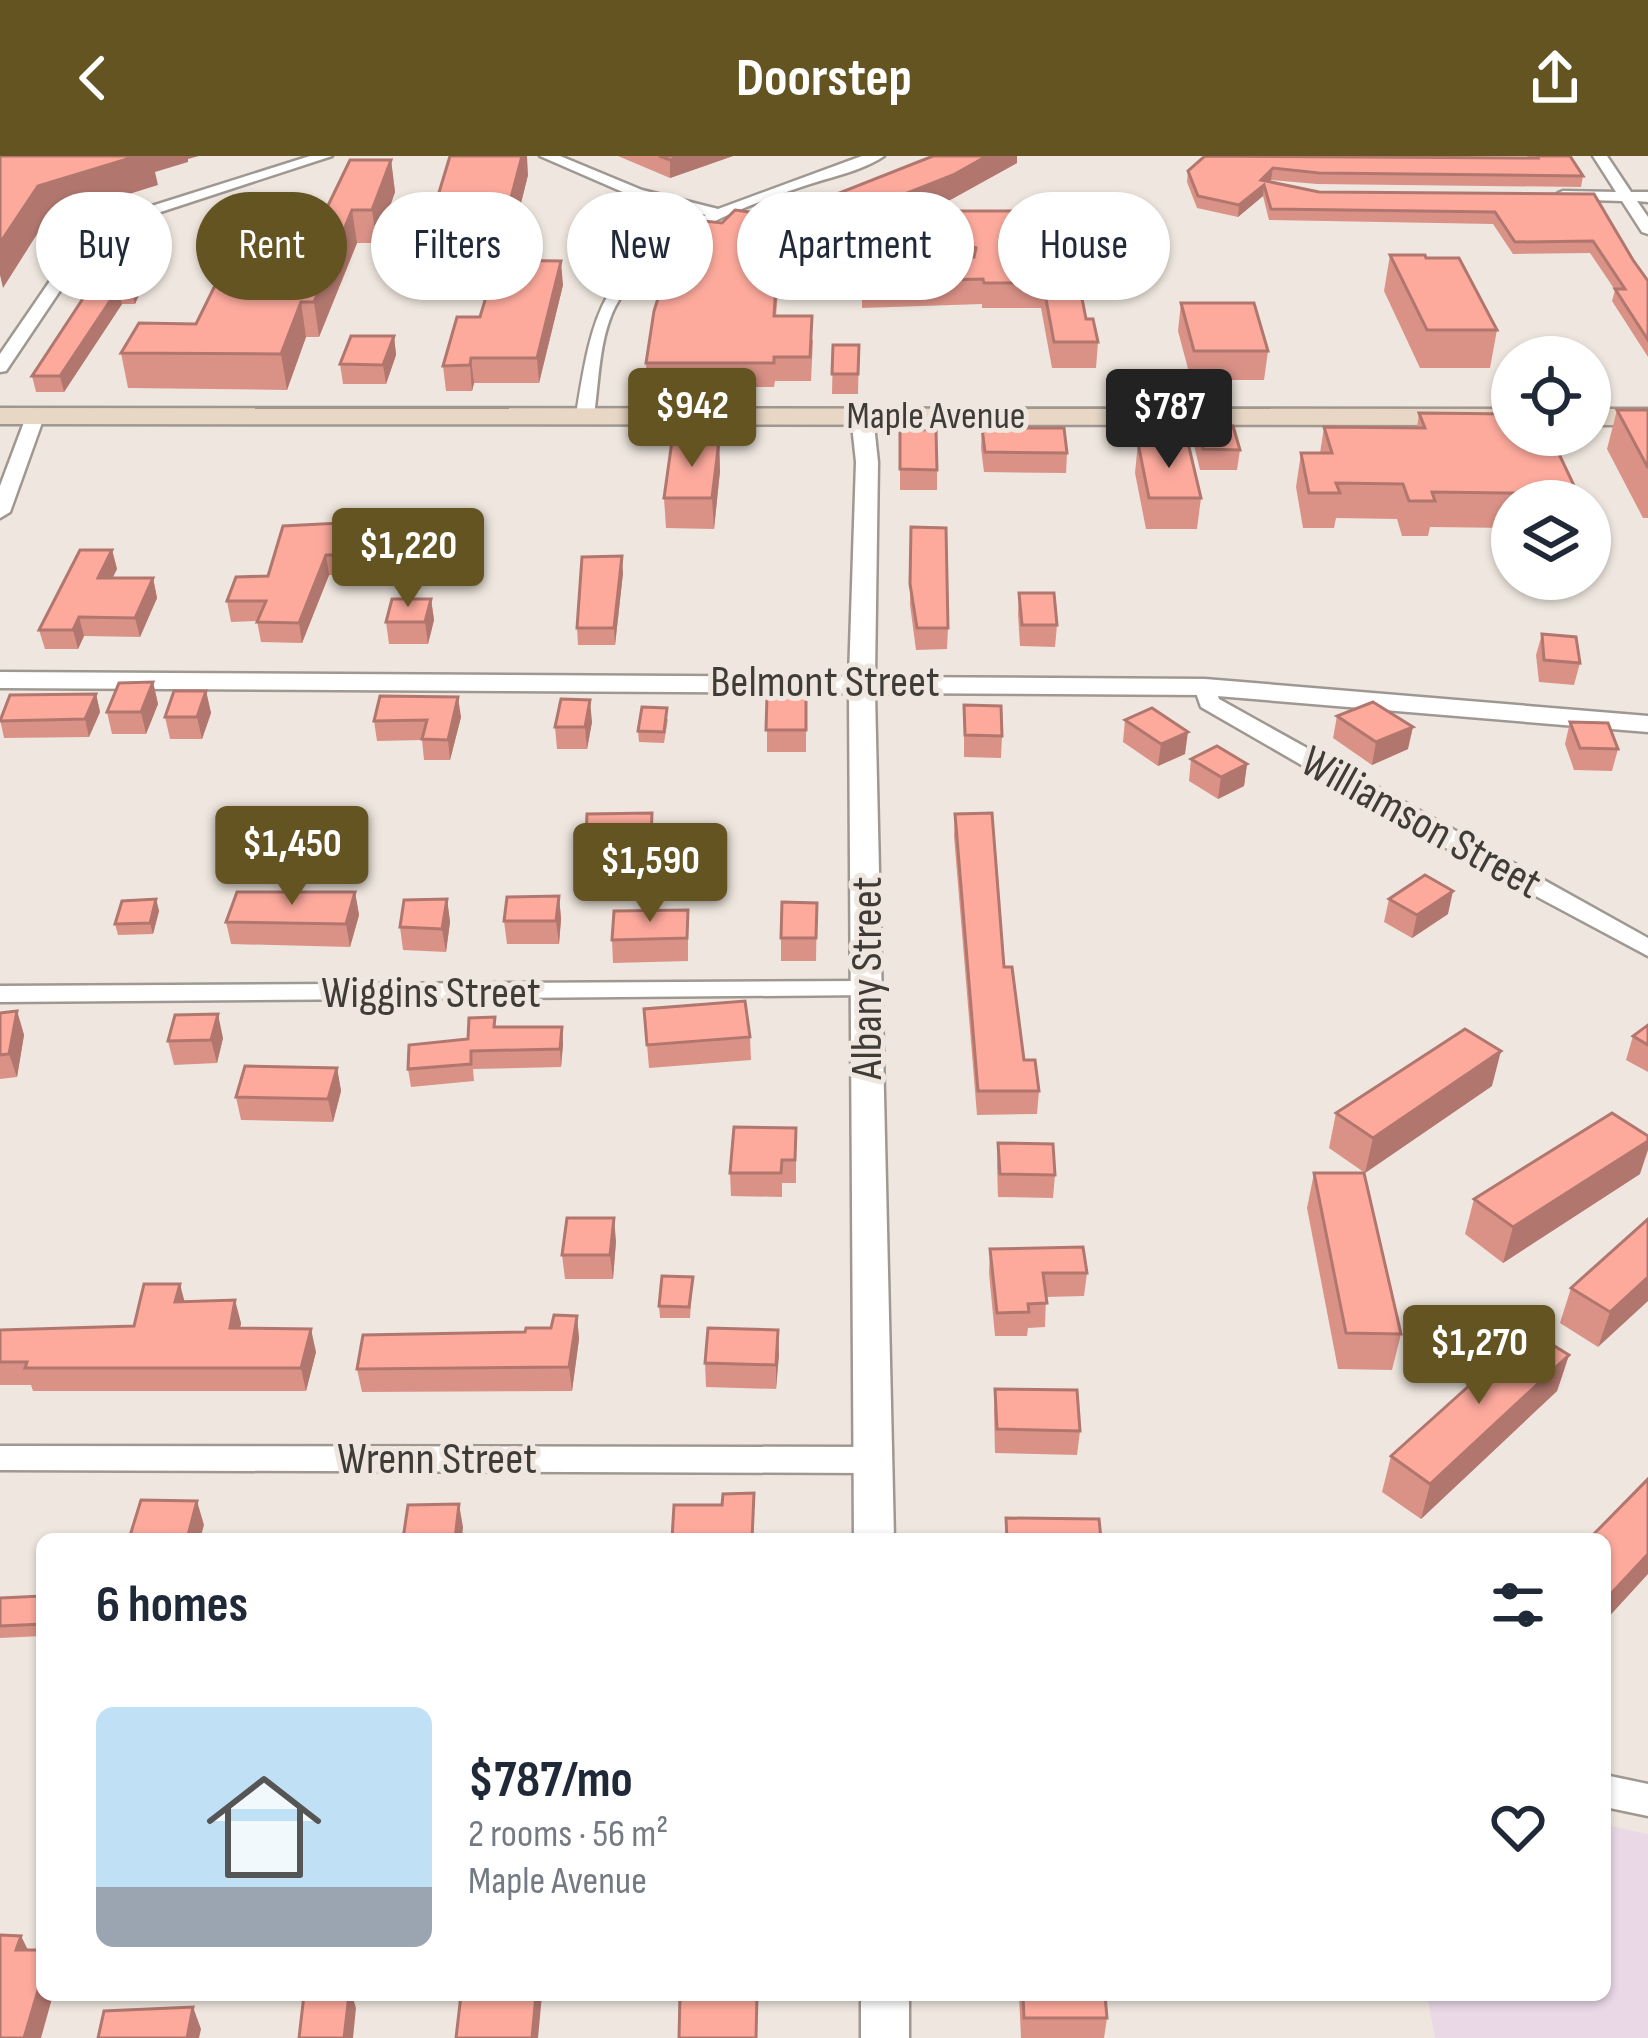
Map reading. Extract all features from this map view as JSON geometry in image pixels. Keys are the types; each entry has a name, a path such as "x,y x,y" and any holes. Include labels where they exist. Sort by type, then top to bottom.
{"main road":[{"name":"Maple Avenue","path":"0,416 1491,417"},
{"path":"1611,417 1648,417"}],"street":[{"path":"0,367 82,246 98,232 125,219 325,156"},
{"path":"547,156 637,193 721,214"},
{"path":"585,416 602,319 610,301 656,252 721,214 877,156"},
{"path":"1600,156 1648,230"},
{"path":"1555,196 1648,196"},
{"name":"Albany Street","path":"862,416 867,462 862,682 867,912 862,989 872,1221 874,1533"},
{"path":"0,512 35,417"},
{"name":"Belmont Street","path":"0,680 1205,687 1648,724"},
{"name":"Williamson Street","path":"1205,687 1209,703 1264,736 1648,948"},
{"name":"Wiggins Street","path":"0,994 862,989"},
{"name":"Wrenn Street","path":"0,1458 873,1460"},
{"path":"1611,1792 1648,1800"},
{"path":"885,2001 885,2038"}],"shaded area":[{"path":"1611,1826 1648,1834 1648,2038 1435,2038 1428,2001 1611,2001"}],"building":[{"path":"0,156 137,156 38,186 0,243"},
{"path":"450,156 522,156 512,192 439,192"},
{"path":"933,156 987,156 910,192 842,192"},
{"path":"1205,156 1570,156 1583,176 1319,173 1273,168 1261,180 1319,192 1594,194 1648,281 1648,340 1615,289 1625,289 1593,241 1515,242 1495,212 1271,209 1264,185 1239,205 1198,196 1188,171"},
{"path":"350,160 391,160 379,192 371,192 371,210 352,210 347,222 347,192 335,192"},
{"path":"737,210 737,300 775,300 774,316 812,316 810,357 774,357 774,363 646,363 657,300 713,300 713,222 722,223"},
{"path":"974,211 998,211 998,283 974,279"},
{"path":"1390,255 1459,258 1497,330 1427,330"},
{"path":"543,261 561,261 537,358 471,358 470,365 443,366 457,317 480,317 485,300 543,300"},
{"path":"82,300 111,300 60,376 32,376"},
{"path":"208,300 315,300 301,302 281,354 121,353 139,323 196,324"},
{"path":"1046,300 1082,300 1098,342 1054,342"},
{"path":"1181,303 1254,303 1268,351 1194,351"},
{"path":"351,336 394,336 383,365 340,364"},
{"path":"833,345 859,345 858,374 832,374"},
{"path":"1617,410 1648,410 1648,468"},
{"path":"1419,413 1491,414 1491,456 1560,456 1571,480 1491,480 1491,493 1432,492 1435,501 1409,501 1403,484 1336,483 1340,493 1309,493 1301,453 1332,453 1324,427 1425,428"},
{"path":"1197,425 1233,426 1240,450 1203,449"},
{"path":"982,428 1064,428 1067,453 985,452"},
{"path":"900,429 936,430 937,470 900,469"},
{"path":"672,441 719,441 712,498 664,498"},
{"path":"1138,443 1188,443 1201,498 1149,498"},
{"path":"379,521 373,544 345,545 342,555 326,555 299,623 257,622 266,601 227,601 236,577 268,576 283,526"},
{"path":"911,527 946,528 948,628 917,628 910,584"},
{"path":"80,550 112,550 98,578 153,578 135,618 79,617 73,630 39,630"},
{"path":"622,556 614,628 577,628 582,557"},
{"path":"1019,593 1054,593 1057,625 1022,625"},
{"path":"392,599 431,599 425,622 386,622"},
{"path":"1542,634 1576,637 1580,663 1544,660"},
{"path":"153,682 141,712 107,712 119,683"},
{"path":"174,691 206,691 197,717 165,717"},
{"path":"96,694 85,719 0,721 10,695"},
{"path":"380,696 458,697 448,740 422,739 427,720 374,721"},
{"path":"767,696 806,696 806,730 766,730"},
{"path":"561,699 590,700 585,727 555,727"},
{"path":"1373,702 1413,727 1376,742 1337,716"},
{"path":"964,705 1001,706 1002,736 965,735"},
{"path":"642,707 667,708 664,732 638,731"},
{"path":"1152,708 1188,732 1161,744 1125,720"},
{"path":"1570,722 1608,723 1618,749 1580,748"},
{"path":"1217,746 1247,764 1221,777 1191,759"},
{"path":"652,813 651,838 586,839 587,814"},
{"path":"992,813 1004,967 1012,967 1024,1060 1035,1060 1039,1091 978,1091 955,814"},
{"path":"1425,875 1453,891 1417,915 1389,899"},
{"path":"237,892 355,892 346,924 226,922"},
{"path":"559,896 556,921 504,921 507,897"},
{"path":"156,899 150,923 115,924 122,901"},
{"path":"447,899 442,929 400,927 404,900"},
{"path":"782,902 817,903 816,938 781,938"},
{"path":"688,910 687,938 612,940 614,911"},
{"path":"745,1001 750,1037 647,1045 644,1009"},
{"path":"17,1011 9,1054 0,1055 0,1013"},
{"path":"218,1014 211,1040 168,1041 175,1015"},
{"path":"495,1017 494,1027 562,1027 560,1049 471,1051 471,1064 408,1069 409,1045 468,1039 469,1018"},
{"path":"1648,1025 1648,1045 1633,1036"},
{"path":"1465,1029 1501,1051 1373,1138 1336,1113"},
{"path":"245,1066 337,1068 328,1099 236,1097"},
{"path":"1612,1113 1648,1136 1648,1141 1513,1227 1474,1199"},
{"path":"734,1127 796,1128 795,1160 782,1160 781,1173 730,1173"},
{"path":"998,1143 1053,1144 1055,1175 1000,1174"},
{"path":"1314,1173 1364,1173 1401,1334 1346,1333"},
{"path":"567,1218 614,1218 610,1255 562,1255"},
{"path":"1648,1219 1648,1277 1610,1312 1571,1288"},
{"path":"1083,1247 1087,1273 1043,1273 1047,1303 1028,1304 1029,1312 997,1313 990,1249"},
{"path":"662,1276 693,1277 689,1307 659,1306"},
{"path":"144,1284 180,1284 175,1302 235,1300 230,1328 311,1329 301,1368 25,1368 27,1362 0,1362 0,1330 134,1326"},
{"path":"554,1315 577,1316 569,1367 357,1369 363,1335 525,1332 526,1328 551,1328"},
{"path":"708,1328 778,1330 776,1365 705,1363"},
{"path":"1530,1331 1569,1355 1430,1484 1391,1456"},
{"path":"995,1389 1077,1390 1080,1431 997,1429"},
{"path":"1648,1479 1648,1554 1611,1594 1611,1533 1595,1533"},
{"path":"754,1493 752,1533 672,1533 674,1505 722,1505 723,1494"},
{"path":"141,1500 197,1501 189,1533 131,1533"},
{"path":"459,1504 456,1533 404,1533 408,1505"},
{"path":"1006,1518 1099,1519 1100,1533 1007,1533"},
{"path":"36,1596 36,1624 0,1626 0,1598"},
{"path":"0,1935 21,1936 16,1950 36,1950 36,1997 24,2038 0,2038"},
{"path":"303,2001 348,2001 344,2038 299,2038"},
{"path":"460,2001 535,2001 532,2038 456,2038"},
{"path":"680,2001 757,2001 756,2038 679,2038"},
{"path":"1023,2001 1106,2001 1107,2018 1024,2018"},
{"path":"193,2007 187,2038 98,2038 104,2011"}]}
